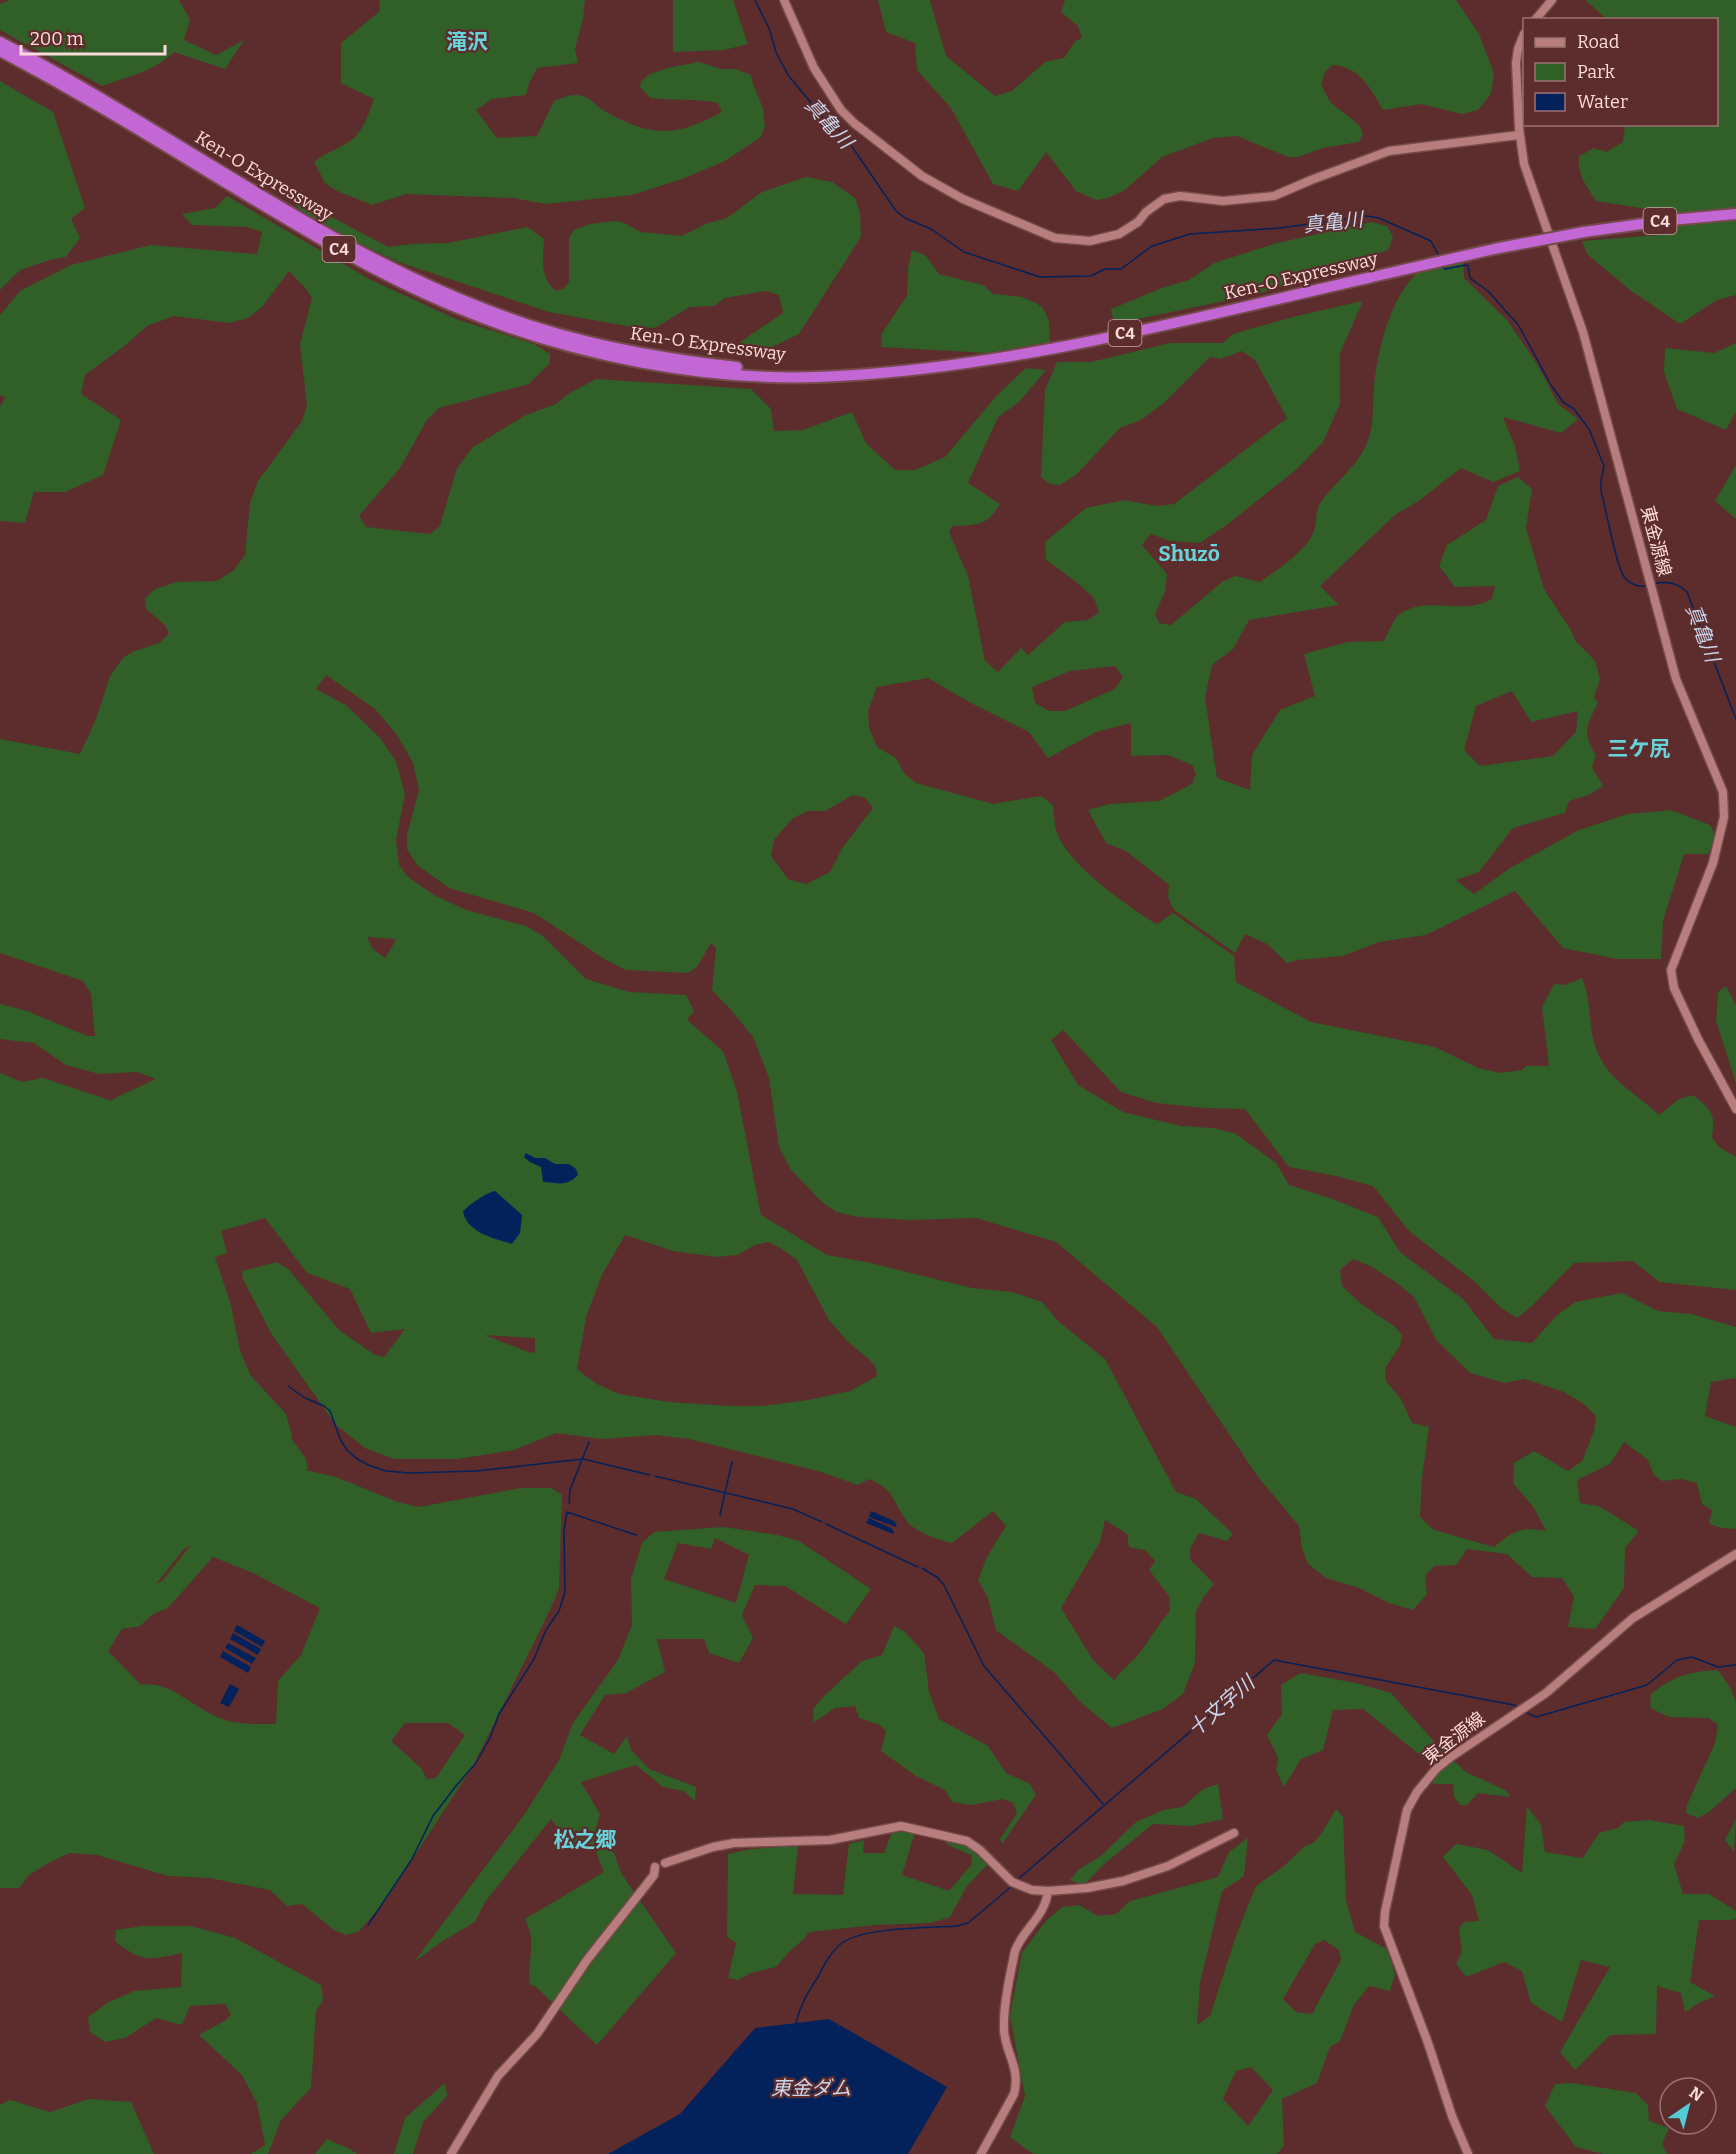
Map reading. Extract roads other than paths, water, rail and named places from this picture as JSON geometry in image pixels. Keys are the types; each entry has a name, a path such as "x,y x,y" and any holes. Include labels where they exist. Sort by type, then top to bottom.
{"highway":[{"name":"Ken-O Expressway","path":"0,42 76,83 344,243 416,280 499,315 587,341 681,360 772,370 875,373"},
{"name":"Ken-O Expressway","path":"0,51 82,96 340,250 412,287 494,322 584,350 680,368 772,376 838,376 942,367 1041,352 1494,249 1584,232 1736,214"}],"street":[{"path":"784,0 814,68 841,110 854,123 922,176 963,199 1055,238 1090,241 1119,234 1138,222 1146,212 1164,199 1180,196 1223,201 1274,196 1389,151 1520,135"},
{"path":"1537,18 1552,0"},
{"name":"東金源線","path":"1523,37 1516,63 1524,164 1583,332 1676,679 1723,792 1724,817 1713,863 1671,970 1674,988 1698,1039 1736,1109"},
{"name":"東金源線","path":"1468,2154 1452,2116 1428,2043 1384,1926 1407,1810 1417,1792 1436,1769 1451,1757 1546,1693 1633,1618 1736,1554"},
{"path":"665,1863 713,1847 734,1843 830,1840 901,1826 967,1841 980,1850 1012,1882 1032,1890 1048,1891 1087,1888 1123,1881 1168,1866 1234,1833"},
{"path":"451,2154 496,2079 537,2034 587,1960 654,1875 655,1867"},
{"path":"981,2154 1014,2094 1017,2084 1016,2071 1004,2034 1015,1952 1017,1944 1040,1916 1048,1891"}],"water":[{"path":"526,1153 535,1158 545,1158 555,1164 569,1164 576,1169 578,1175 565,1183 543,1182 541,1167 524,1157"},
{"path":"495,1191 522,1215 520,1233 512,1244 482,1234 470,1225 463,1212 468,1206"},
{"path":"871,1511 894,1521 896,1527 869,1517"},
{"path":"869,1518 891,1528 893,1534 866,1523"},
{"path":"237,1625 265,1641 262,1647 234,1631"},
{"path":"233,1633 261,1649 258,1655 230,1639"},
{"path":"228,1643 256,1658 252,1664 225,1648"},
{"path":"223,1651 251,1667 248,1673 220,1657"},
{"path":"230,1684 239,1689 229,1707 220,1703"},
{"name":"東金ダム","path":"829,2019 947,2087 908,2154 608,2154 680,2114 755,2028"}],"waterway":[{"name":"真亀川","path":"755,0 788,75 826,121 842,132 896,211 905,218 931,229 964,252 1040,277 1091,276 1105,269 1121,269 1152,246 1190,234 1280,228 1367,216 1379,218 1431,241 1440,258"},
{"name":"真亀川","path":"1442,266 1445,269 1468,266 1470,278 1488,291 1519,326 1551,385 1563,402 1574,409 1589,429 1604,466 1601,491 1622,572 1632,584 1647,586"},
{"name":"真亀川","path":"1654,584 1672,583 1687,592 1736,719"},
{"path":"288,1386 330,1411 341,1441 356,1458 386,1471 410,1473 476,1471 583,1459 650,1475"},
{"path":"569,1503 570,1490 589,1442"},
{"path":"720,1515 732,1462"},
{"path":"655,1476 793,1509 822,1522"},
{"path":"368,1925 412,1859 433,1816 476,1763 490,1738 499,1714 534,1659 546,1630 559,1611 565,1592 564,1530 567,1512 636,1535"},
{"path":"826,1524 918,1567"},
{"path":"922,1568 938,1578 944,1585 984,1666 1103,1804"},
{"name":"十文字川","path":"1523,1711 1536,1717 1647,1685 1677,1660 1692,1657 1718,1667 1736,1665"},
{"name":"十文字川","path":"1017,1880 1274,1660 1514,1705 1519,1708"},
{"name":"十文字川","path":"796,2023 808,1993 828,1958 842,1943 852,1938 881,1931 957,1926 968,1923 1012,1886"}],"district":[{"name":"滝沢","path":"467,42"},
{"name":"Shuzō","path":"1189,554"},
{"name":"三ケ尻","path":"1639,749"},
{"name":"松之郷","path":"585,1840"}]}
